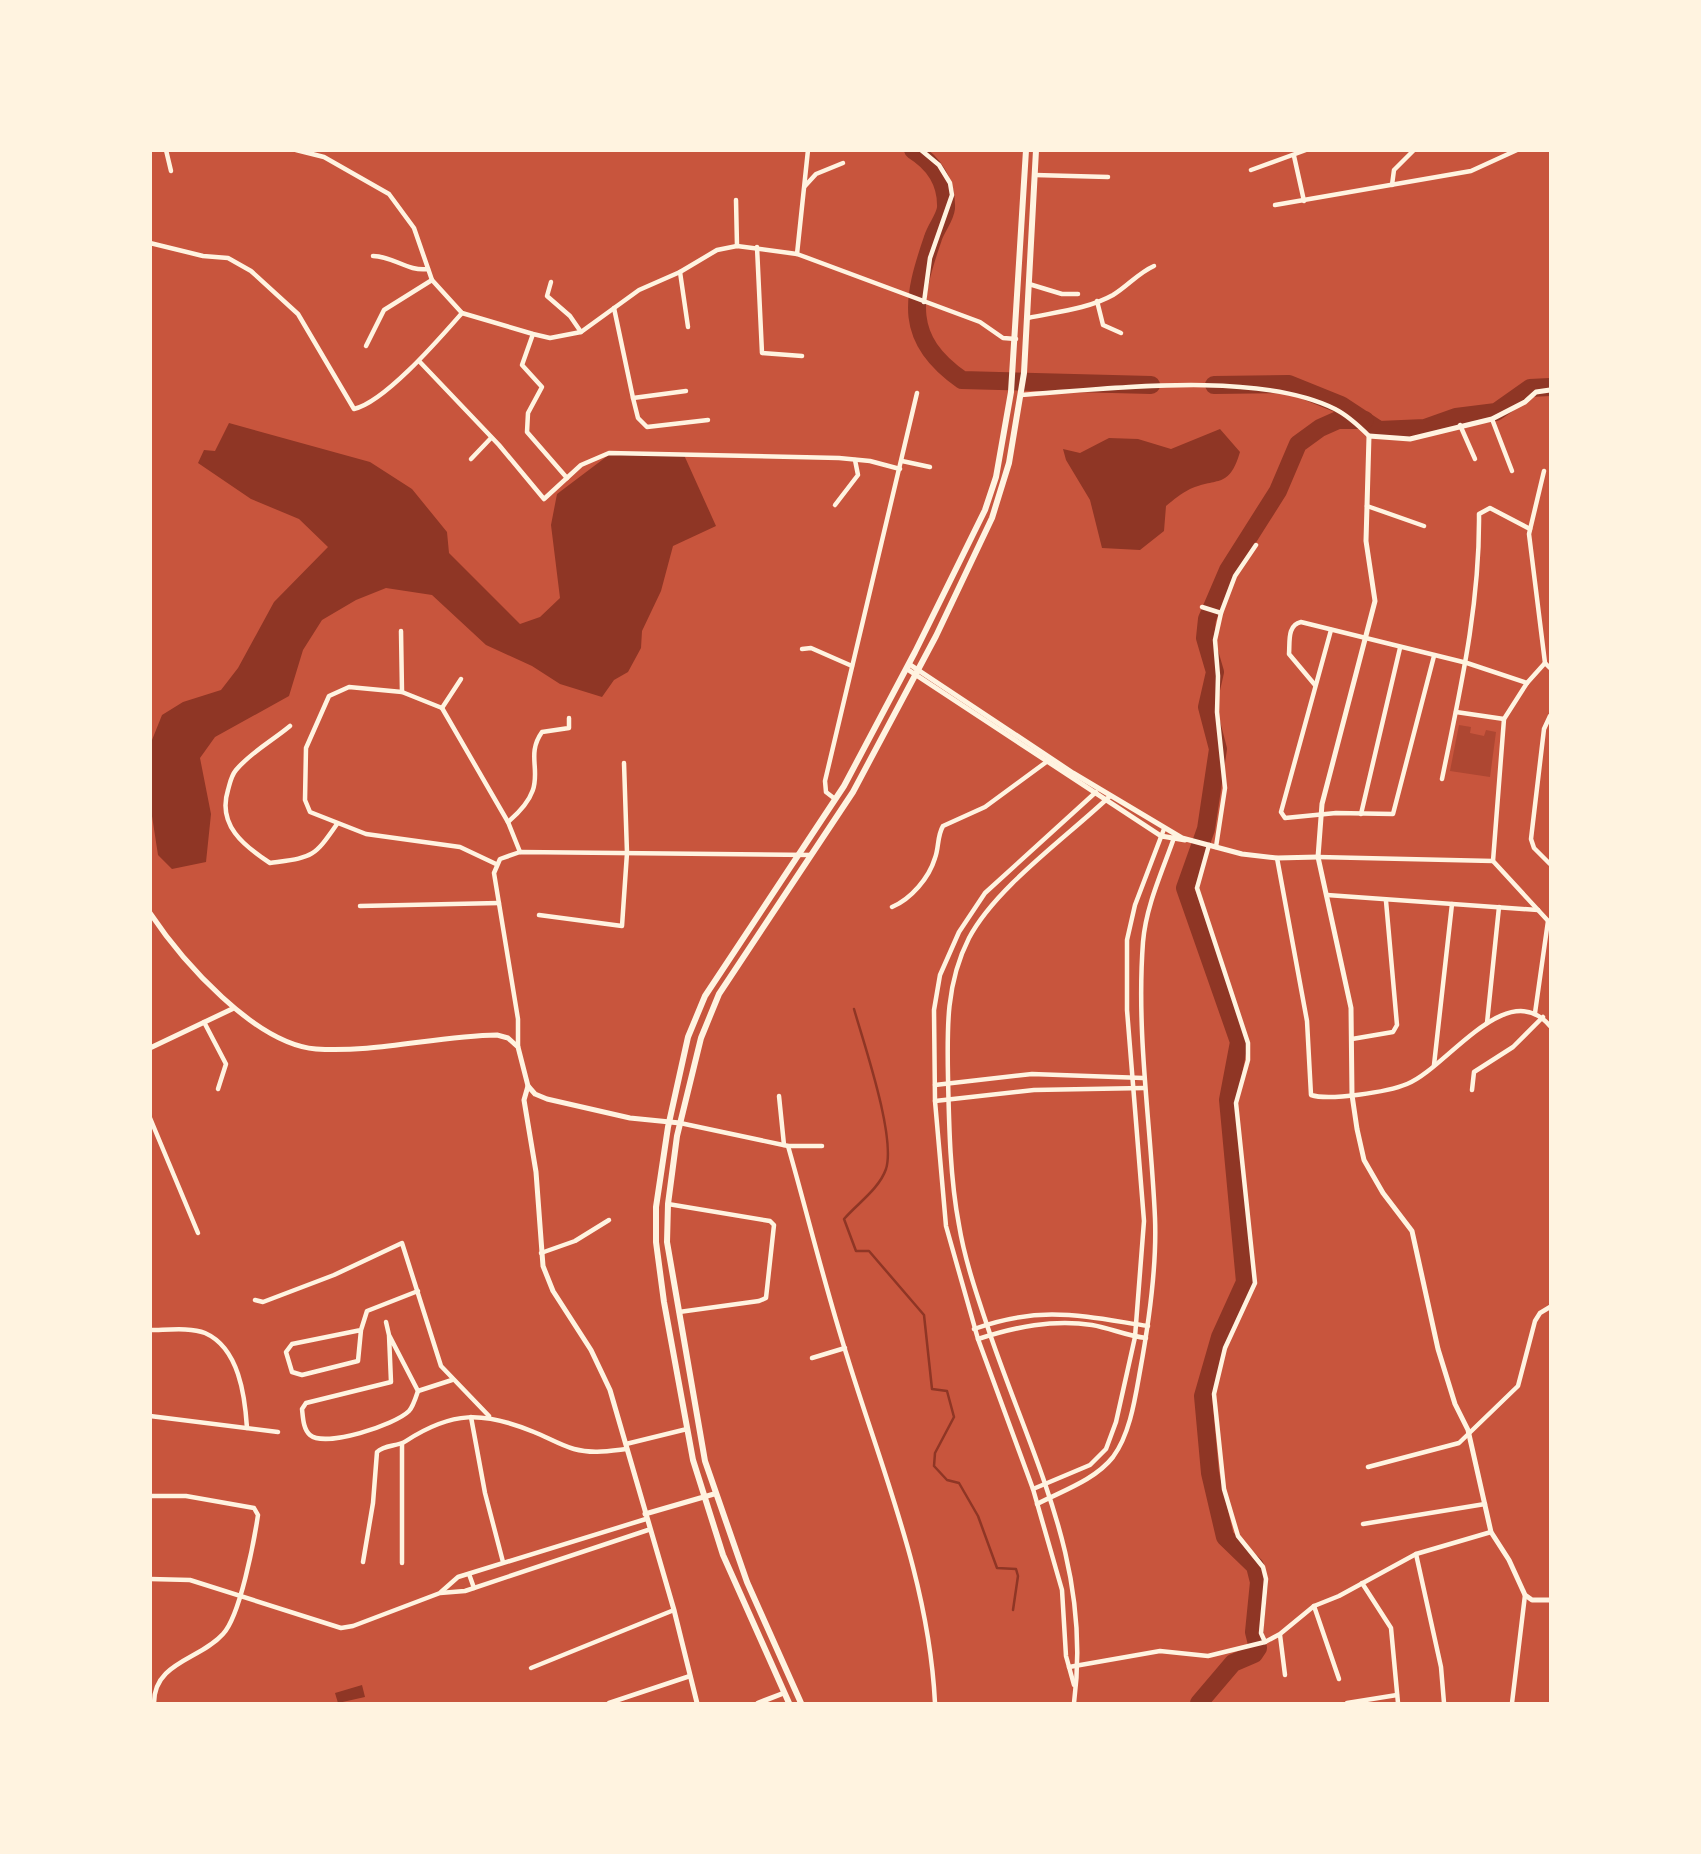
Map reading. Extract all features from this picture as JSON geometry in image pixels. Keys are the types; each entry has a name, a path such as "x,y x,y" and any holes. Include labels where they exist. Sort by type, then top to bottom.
{"main road":[{"path":"789,1703 723,1555 704,1497 687,1429 656,1242 656,1207 669,1121 688,1037 705,996 836,800 908,666 985,510 996,477 1011,392 1026,150"},
{"path":"801,1703 747,1582 715,1494 698,1424 667,1242 668,1204 680,1123 701,1038 719,994 853,792 917,672 992,518 1009,463 1024,373 1036,150"},
{"path":"664,1303 675,1300"}],"street":[{"path":"166,150 171,171"},
{"path":"296,150 324,158 390,194 414,228 432,279 462,313 533,334 550,338 581,332 639,289 680,272 717,250 737,246 797,254 980,322 1003,338 1016,339"},
{"path":"797,254 808,150"},
{"path":"921,150 939,165 950,183 953,195 930,258 923,302"},
{"path":"1251,170 1306,150"},
{"path":"1392,185 1394,170 1414,150"},
{"path":"1275,205 1471,171 1517,150"},
{"path":"1294,156 1304,201"},
{"path":"805,187 816,174 843,163"},
{"path":"1035,175 1108,177"},
{"path":"736,200 737,246"},
{"path":"150,243 203,256 228,258 251,271 298,314 354,409 375,398 418,361 462,313"},
{"path":"757,247 762,353 802,356"},
{"path":"373,256 384,256 418,271 428,269"},
{"path":"1028,318 1114,295 1140,272 1154,266"},
{"path":"680,272 688,327"},
{"path":"366,346 384,310 432,279"},
{"path":"551,282 547,296 570,316 581,332"},
{"path":"1029,284 1062,294 1078,294"},
{"path":"1097,301 1104,325 1121,333"},
{"path":"614,308 638,418 647,427 708,419"},
{"path":"533,334 522,365 542,387 528,413 527,432 567,478"},
{"path":"418,361 544,499 581,465 609,453 855,460 900,469"},
{"path":"1021,394 1160,386 1269,388 1338,410 1369,436 1410,439 1492,419 1525,402 1536,391 1550,390"},
{"path":"633,398 686,391"},
{"path":"836,800 826,792 825,781 917,393"},
{"path":"1492,419 1512,471"},
{"path":"1460,425 1475,459"},
{"path":"1369,436 1366,541 1375,601 1320,816 1318,857 1351,1008 1352,1095 1364,1160 1383,1193 1412,1231 1438,1349 1455,1405 1468,1430 1491,1532 1509,1560 1525,1595 1532,1600 1550,1600"},
{"path":"471,459 491,438"},
{"path":"835,505 858,475 855,460"},
{"path":"902,461 930,467"},
{"path":"1544,471 1537,509 1530,529 1545,663 1550,668"},
{"path":"1367,506 1424,526"},
{"path":"1442,779 1466,663 1479,560 1479,514 1490,508 1530,529"},
{"path":"1216,847 1226,788 1217,712 1218,676 1214,640 1218,612 1235,576 1256,545"},
{"path":"1204,608 1218,612"},
{"path":"1315,685 1291,659 1291,628 1301,622 1466,663 1527,682"},
{"path":"1331,630 1280,812 1285,818 1393,814 1434,656"},
{"path":"401,631 402,692"},
{"path":"802,649 811,648 852,666"},
{"path":"1361,814 1400,648"},
{"path":"1493,861 1504,719 1527,682 1545,663"},
{"path":"908,666 1161,836 1278,858 1493,861 1549,922 1535,1013"},
{"path":"442,708 461,679"},
{"path":"496,863 460,847 387,839 337,824 310,811 305,800 306,748 329,696 349,687 402,692 442,708 508,822 520,852"},
{"path":"1456,712 1504,719"},
{"path":"1550,716 1544,729 1531,839 1534,848 1550,864"},
{"path":"508,822 525,808 536,789 535,742 542,732 569,728 569,718"},
{"path":"290,726 252,754 233,773 225,798 230,829 244,846 270,863 307,857 318,852 337,824"},
{"path":"892,907 904,902 927,876 935,860 943,826 985,807 1049,760"},
{"path":"540,915 622,926 627,853 624,763"},
{"path":"1075,1689 1069,1667 1062,1590 1033,1489 974,1329 946,1226 935,1101 934,1010 940,975 958,932 985,893 1097,791"},
{"path":"1107,798 1174,837"},
{"path":"1074,1703 1078,1666 1074,1588 1051,1497 990,1335 959,1225 948,1083 947,1010 953,977 970,937 995,901 1107,798"},
{"path":"1033,1489 1090,1465 1106,1449 1116,1422 1135,1337 1144,1221 1127,1010 1127,940 1135,905 1164,829"},
{"path":"1037,1504 1099,1471 1114,1455 1127,1427 1136,1396 1148,1326 1155,1221 1140,1019 1143,940 1149,908 1174,837"},
{"path":"1207,844 1197,888 1248,1043 1248,1060 1236,1103 1255,1283 1225,1348 1214,1394 1224,1489 1238,1536 1263,1567 1266,1579 1261,1633 1263,1643"},
{"path":"496,863 520,852 811,855"},
{"path":"1278,858 1307,1021 1308,1092 1315,1097 1352,1095 1408,1084 1487,1023 1510,1012 1535,1013 1543,1017 1550,1026"},
{"path":"496,863 499,903 519,1019 518,1047 528,1086 535,1094 630,1118 669,1121 786,1146 822,1146"},
{"path":"1327,895 1538,910"},
{"path":"1352,1039 1393,1032 1397,1025 1386,901"},
{"path":"360,906 499,903"},
{"path":"1434,1065 1452,904"},
{"path":"1487,1023 1499,907"},
{"path":"150,913 232,1009 266,1030 313,1049 497,1035 508,1038 518,1047"},
{"path":"150,1048 232,1009"},
{"path":"1472,1090 1474,1072 1513,1046 1543,1017"},
{"path":"204,1021 226,1062 218,1089"},
{"path":"935,1085 1032,1074 1143,1078"},
{"path":"528,1086 524,1100 536,1172 540,1253 554,1291 591,1350 610,1390 674,1611 697,1703"},
{"path":"935,1101 1034,1090 1144,1088"},
{"path":"779,1097 786,1146 845,1348 916,1573 932,1653 934,1703"},
{"path":"150,1118 198,1233"},
{"path":"668,1204 770,1221 774,1225 766,1298 678,1312"},
{"path":"540,1253 575,1241 609,1220"},
{"path":"255,1300 263,1301 334,1275 402,1242 438,1359 452,1381 489,1416 574,1449 601,1452 687,1429"},
{"path":"361,1330 292,1344 286,1352 292,1372 302,1375 358,1361 361,1330 367,1311 418,1291"},
{"path":"1368,1467 1463,1440 1468,1430 1518,1385 1535,1321 1550,1307"},
{"path":"974,1329 1029,1315 1059,1313 1091,1315 1148,1326"},
{"path":"386,1322 391,1382 306,1403 302,1409 306,1430 314,1438 347,1437 363,1432 409,1411 418,1391 452,1381"},
{"path":"978,1339 1032,1324 1092,1325 1146,1338"},
{"path":"150,1330 205,1333 220,1347 237,1368 245,1394 247,1428"},
{"path":"389,1335 418,1391"},
{"path":"812,1358 845,1348"},
{"path":"150,1416 278,1432"},
{"path":"363,1563 373,1503 377,1452 384,1447 402,1444 425,1428 451,1419 489,1416"},
{"path":"471,1417 485,1493 503,1562"},
{"path":"402,1444 402,1563"},
{"path":"440,1593 458,1577 715,1494"},
{"path":"150,1496 186,1496 257,1509 234,1619 223,1635 169,1669 159,1681 154,1703"},
{"path":"1363,1524 1485,1504"},
{"path":"150,1579 190,1580 240,1593 341,1628 440,1593 474,1588 649,1530"},
{"path":"1069,1667 1160,1651 1208,1656 1263,1643 1280,1634 1314,1606 1416,1553 1491,1532"},
{"path":"1416,1553 1441,1667 1444,1703"},
{"path":"469,1574 474,1588"},
{"path":"1362,1583 1391,1628 1398,1703"},
{"path":"1512,1703 1525,1595"},
{"path":"1314,1606 1339,1679"},
{"path":"531,1668 674,1611"},
{"path":"1280,1634 1285,1675"},
{"path":"609,1703 690,1676"},
{"path":"758,1703 784,1693"},
{"path":"1347,1703 1398,1695"}],"shaded area":[{"path":"229,423 370,462 412,489 447,532 449,553 520,624 540,617 560,598 551,525 557,494 610,454 684,455 716,526 673,546 661,591 642,631 641,648 628,672 614,680 602,697 560,684 532,666 486,645 432,595 386,588 356,600 322,620 303,650 289,696 215,737 200,758 211,814 206,862 172,869 158,855 150,803 150,745 162,715 183,702 221,690 238,668 274,602 328,547 299,519 251,499 198,463 204,450 215,451"},
{"path":"1220,429 1240,452 1227,477 1190,489 1166,506 1164,531 1140,550 1102,548 1090,500 1066,460 1063,449 1080,453 1109,438 1138,439 1171,449"},
{"path":"1459,725 1471,727 1470,733 1484,736 1486,730 1496,732 1490,777 1450,771"},
{"path":"362,1685 365,1697 338,1703 335,1693"}],"waterway":[{"path":"913,150 938,174 946,199 945,212 934,234 917,299 921,333 943,365 962,380 1151,385"},
{"path":"1214,385 1289,384 1341,405 1379,430 1425,428 1456,417 1496,412 1530,388 1550,387"},
{"path":"1199,1703 1233,1663 1254,1654 1258,1648 1254,1632 1259,1582 1255,1566 1225,1537 1210,1473 1203,1396 1220,1337 1245,1282 1228,1100 1239,1042 1185,888 1206,829 1218,749 1207,707 1215,672 1205,638 1207,619 1228,570 1278,491 1298,444 1320,428 1338,420 1365,420"},
{"path":"854,1009 883,1114 888,1154 883,1176 868,1196 844,1219 856,1251 869,1251 924,1315 932,1389 947,1391 954,1417 935,1453 934,1466 947,1480 959,1483 978,1516 997,1568 1016,1569 1018,1576 1013,1610"}]}
